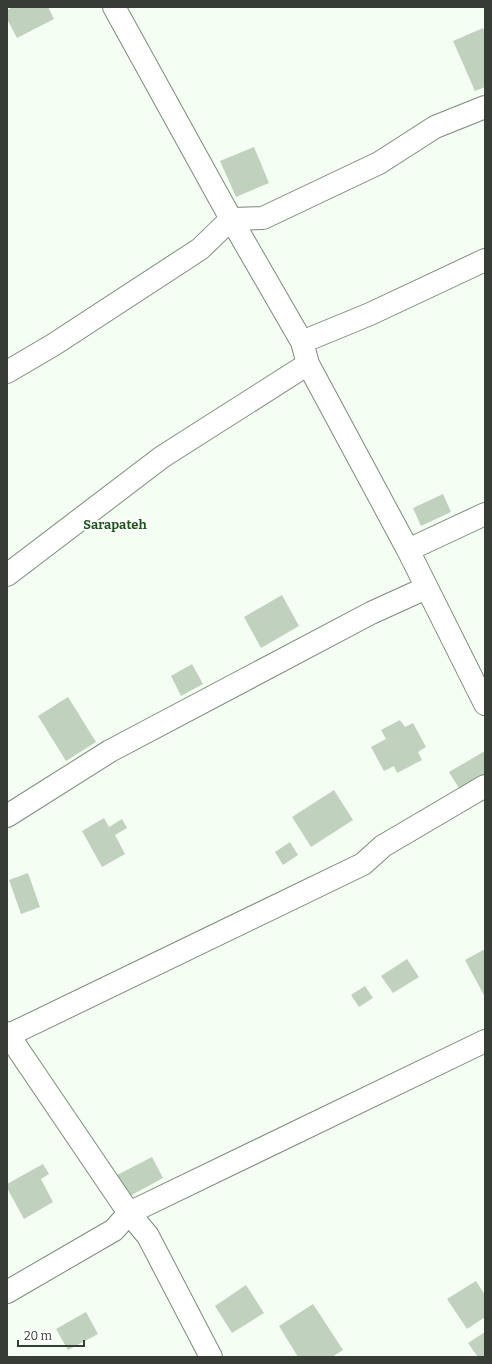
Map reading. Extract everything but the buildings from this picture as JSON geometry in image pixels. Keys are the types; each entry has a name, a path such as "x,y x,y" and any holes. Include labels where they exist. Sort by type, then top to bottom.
{"street":[{"path":"114,7 231,219 302,342 308,364 408,550 485,704"},
{"path":"7,372 200,249 231,219 263,218 379,163 435,127 485,107"},
{"path":"302,342 370,314 485,260"},
{"path":"7,575 162,457 308,364"},
{"path":"408,550 485,514"},
{"path":"7,816 110,751 371,614 426,588"},
{"path":"211,1357 148,1236 129,1213 8,1034 363,864 383,846 485,786"},
{"path":"7,1292 114,1230 129,1213 485,1041"}],"district":[{"name":"Sarapateh","path":"115,524"}]}
